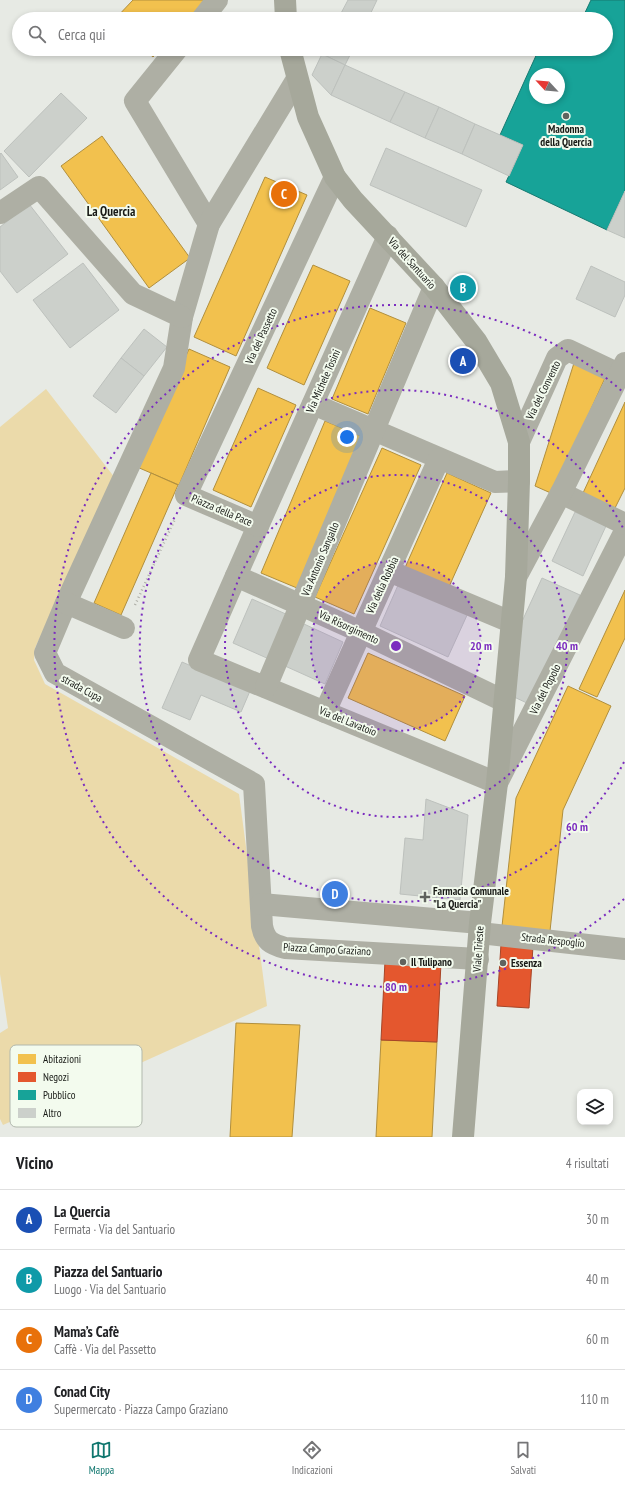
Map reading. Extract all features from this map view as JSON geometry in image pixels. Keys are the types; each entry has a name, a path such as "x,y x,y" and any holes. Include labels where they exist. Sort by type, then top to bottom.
{"main road":[{"path":"285,0 286,12"},
{"name":"Via del Santuario","path":"292,56 308,117 335,177 353,200 434,287 476,341 501,383 519,442 516,577 503,707"},
{"name":"Viale Trieste","path":"463,1137 480,928 497,783 503,707"}],"street":[{"path":"208,12 217,0"},
{"path":"172,56 136,101 209,224"},
{"name":"strada Cupa","path":"261,904 254,784 55,673 45,653 66,603 174,368 182,317 209,224 297,80"},
{"name":"Via del Passetto","path":"186,495 335,177"},
{"path":"0,213 39,188 133,294 182,317"},
{"name":"Via Michele Tosini","path":"258,526 388,236"},
{"name":"Via Antonio Sangallo","path":"266,687 434,287"},
{"name":"Via del Convento","path":"519,442 557,358 568,350 623,372"},
{"name":"Via del Santuario","path":"516,577 623,372"},
{"path":"313,404 494,482 519,481"},
{"name":"Via della Robbia","path":"325,712 439,459"},
{"path":"561,493 625,524"},
{"name":"Piazza della Pace","path":"186,495 258,526 199,660"},
{"name":"Via del Popolo","path":"497,783 625,531"},
{"path":"389,571 511,622"},
{"name":"Via Risorgimento","path":"236,576 361,632 503,707"},
{"path":"66,603 124,628"},
{"name":"Via del Lavatoio","path":"199,660 497,783"},
{"path":"261,904 480,928"},
{"name":"Piazza Campo Graziano","path":"261,904 264,936 274,945 285,948 478,959"},
{"name":"Strada Respoglio","path":"480,928 625,949"}],"path":[{"name":"Piazza della Pace","path":"124,628 186,495"}],"shaded area":[{"path":"46,389 115,478 35,648 34,660 45,684 239,794 267,1006 142,1062 142,1045 10,1045 10,1122 3,1125 0,1119 0,1033 8,1028 0,974 0,427"}],"building: Abitazioni":[{"path":"133,0 207,0 196,12 122,12"},
{"path":"102,136 190,258 149,288 61,166"},
{"path":"265,177 307,195 236,356 194,337"},
{"path":"313,265 350,281 304,385 267,368"},
{"path":"370,308 406,323 368,414 332,399"},
{"path":"189,349 230,367 179,485 137,467"},
{"path":"574,363 605,378 553,494 535,486"},
{"path":"258,388 296,405 251,507 213,490"},
{"path":"625,402 625,488 615,508 583,493"},
{"path":"325,421 361,436 297,588 261,573"},
{"path":"382,448 421,465 354,614 315,597"},
{"path":"151,473 178,485 121,615 94,603"},
{"path":"447,473 491,493 448,589 404,570"},
{"path":"625,590 625,638 597,697 579,689"},
{"path":"368,653 465,696 445,741 348,698"},
{"path":"568,686 611,706 563,810 550,931 502,926 516,798"},
{"path":"236,1023 300,1025 292,1137 230,1137"},
{"path":"381,1040 437,1042 432,1137 376,1137"}],"building: Negozi":[{"path":"501,944 533,946 529,1008 497,1006"},
{"path":"385,961 441,963 437,1042 381,1040"}],"building: Pubblico":[{"name":"Madonna della Quercia","path":"591,0 625,0 625,191 607,230 506,182 523,145 500,135 529,71 529,104 565,104 565,68 530,68 536,56 613,56 613,12 585,12"}],"building: Altro":[{"path":"348,0 377,0 371,12 342,12"},
{"path":"321,56 326,56 345,65 331,95 312,75"},
{"path":"326,56 350,56 345,65"},
{"path":"345,65 405,92 390,122 331,95"},
{"path":"405,92 439,107 425,138 390,122"},
{"path":"61,93 87,118 29,177 4,151"},
{"path":"439,107 475,124 462,154 425,138"},
{"path":"475,124 523,145 509,176 462,154"},
{"path":"386,148 482,190 466,227 370,185"},
{"path":"1,153 18,177 0,190 0,154"},
{"path":"625,191 625,238 607,230"},
{"path":"29,204 68,254 17,293 0,271 0,227"},
{"path":"83,263 119,310 70,348 33,300"},
{"path":"591,266 625,282 625,295 615,317 576,299"},
{"path":"144,329 167,347 144,376 121,358"},
{"path":"121,358 144,376 116,413 93,396"},
{"path":"575,512 606,526 583,576 552,561"},
{"path":"542,578 580,595 529,704 512,696 519,628"},
{"path":"399,583 468,613 448,657 380,626"},
{"path":"252,599 288,615 269,659 233,643"},
{"path":"304,624 343,642 325,684 285,666"},
{"path":"182,662 250,691 241,712 201,695 190,720 162,708"},
{"path":"426,799 468,815 460,900 400,894 405,838 423,840"}],"place":[{"name":"Madonna della Quercia","path":"566,116"},
{"name":"Mama’s Cafè","path":"284,194"},
{"name":"Piazza del Santuario","path":"463,288"},
{"name":"La Quercia","path":"463,361"},
{"name":"Conad City","path":"335,894"},
{"name":"Farmacia Comunale \"La Quercia\"","path":"425,897"},
{"name":"Il Tulipano","path":"403,962"},
{"name":"Essenza","path":"503,963"}],"district":[{"name":"La Quercia","path":"111,211"}]}
